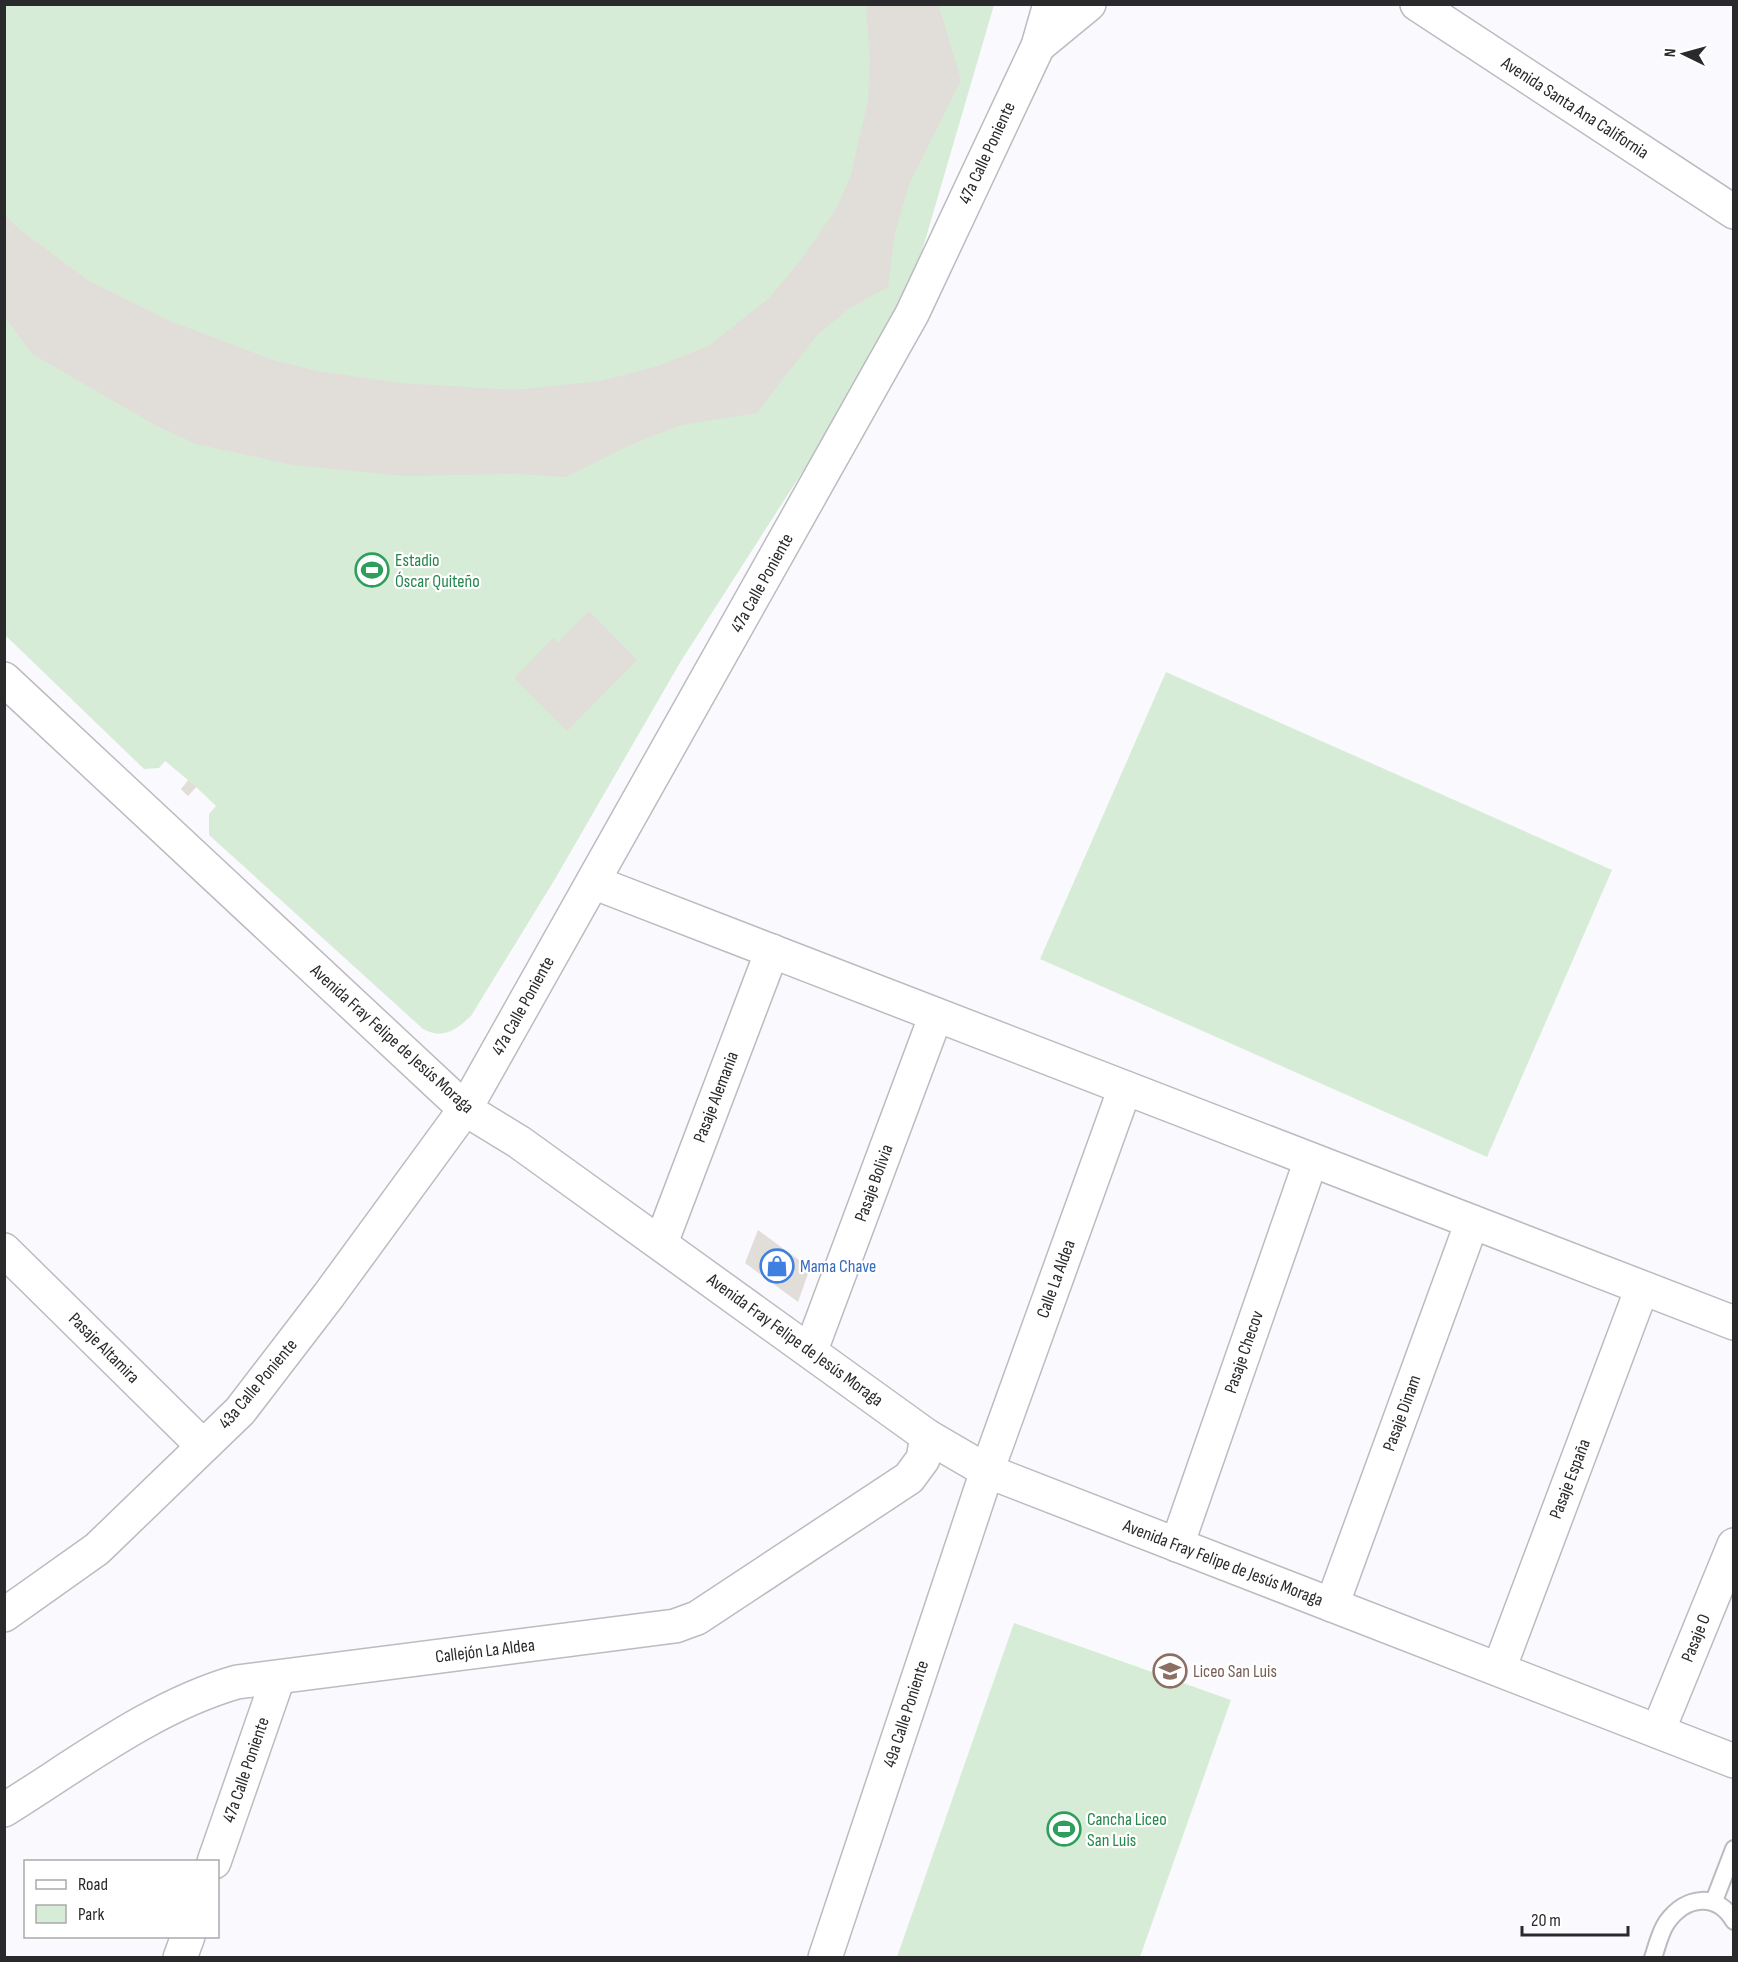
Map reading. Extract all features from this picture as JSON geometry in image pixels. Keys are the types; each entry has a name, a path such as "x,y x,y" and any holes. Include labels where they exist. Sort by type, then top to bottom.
{"street":[{"name":"47a Calle Poniente","path":"465,1109 912,314 1038,46 1050,4"},
{"name":"47a Calle Poniente","path":"1038,46 1089,4"},
{"name":"Avenida Santa Ana California","path":"1417,4 1734,212"},
{"name":"Avenida Fray Felipe de Jesús Moraga","path":"4,679 465,1109 519,1142 811,1350 927,1436 987,1471 1734,1761"},
{"path":"593,882 1734,1323"},
{"name":"Pasaje Alemania","path":"661,1243 772,951"},
{"name":"Pasaje Bolivia","path":"811,1350 936,1015"},
{"name":"Calle La Aldea","path":"987,1471 1125,1088"},
{"name":"43a Calle Poniente","path":"4,1615 97,1549 148,1502 240,1410 465,1109"},
{"name":"Pasaje Checov","path":"1177,1545 1311,1160"},
{"name":"Pasaje Dinam","path":"1332,1605 1472,1222"},
{"name":"Pasaje Altamira","path":"4,1250 203,1446"},
{"name":"Pasaje España","path":"1499,1669 1642,1288"},
{"name":"Callejón La Aldea","path":"4,1810 141,1725 204,1692 237,1682 675,1626 698,1618 909,1478 923,1459 927,1436"},
{"name":"49a Calle Poniente","path":"825,1958 987,1471"},
{"name":"Pasaje O","path":"1658,1731 1734,1545"},
{"name":"47a Calle Poniente","path":"215,1860 278,1678"},
{"path":"180,1958 187,1938"}],"lane":[{"path":"1714,1901 1734,1849"},
{"path":"1653,1958 1668,1921 1694,1900 1714,1901 1727,1910 1734,1921"}],"green space":[{"name":"Estadio Óscar Quiteño","path":"4,5 994,5 920,258 903,304 864,376 681,661 555,879 471,1016 449,1032 437,1034 423,1029 209,835 209,814 216,806 196,787 188,796 181,789 188,780 165,761 159,768 144,769 5,635"},
{"path":"1166,672 1612,870 1487,1157 1040,959"},
{"name":"Cancha Liceo San Luis","path":"1014,1623 1231,1700 1140,1957 897,1957"}],"building":[{"path":"866,4 938,4 961,80 909,185 895,233 888,287 850,308 817,335 757,413 681,425 628,446 566,477 515,474 405,476 293,465 196,444 157,426 32,354 4,316 4,214 19,229 89,281 170,321 273,360 318,371 399,383 513,390 601,381 658,366 708,346 767,300 801,260 836,209 850,178 868,101 870,59"},
{"path":"589,611 637,660 567,731 514,678 553,638 558,642"},
{"path":"189,781 196,787 188,796 181,789"},
{"name":"Mama Chave","path":"758,1230 810,1268 798,1302 745,1263"}],"place":[{"name":"Estadio Óscar Quiteño","path":"372,570"},
{"name":"Mama Chave","path":"777,1266"},
{"name":"Liceo San Luis","path":"1170,1671"},
{"name":"Cancha Liceo San Luis","path":"1064,1829"}]}
